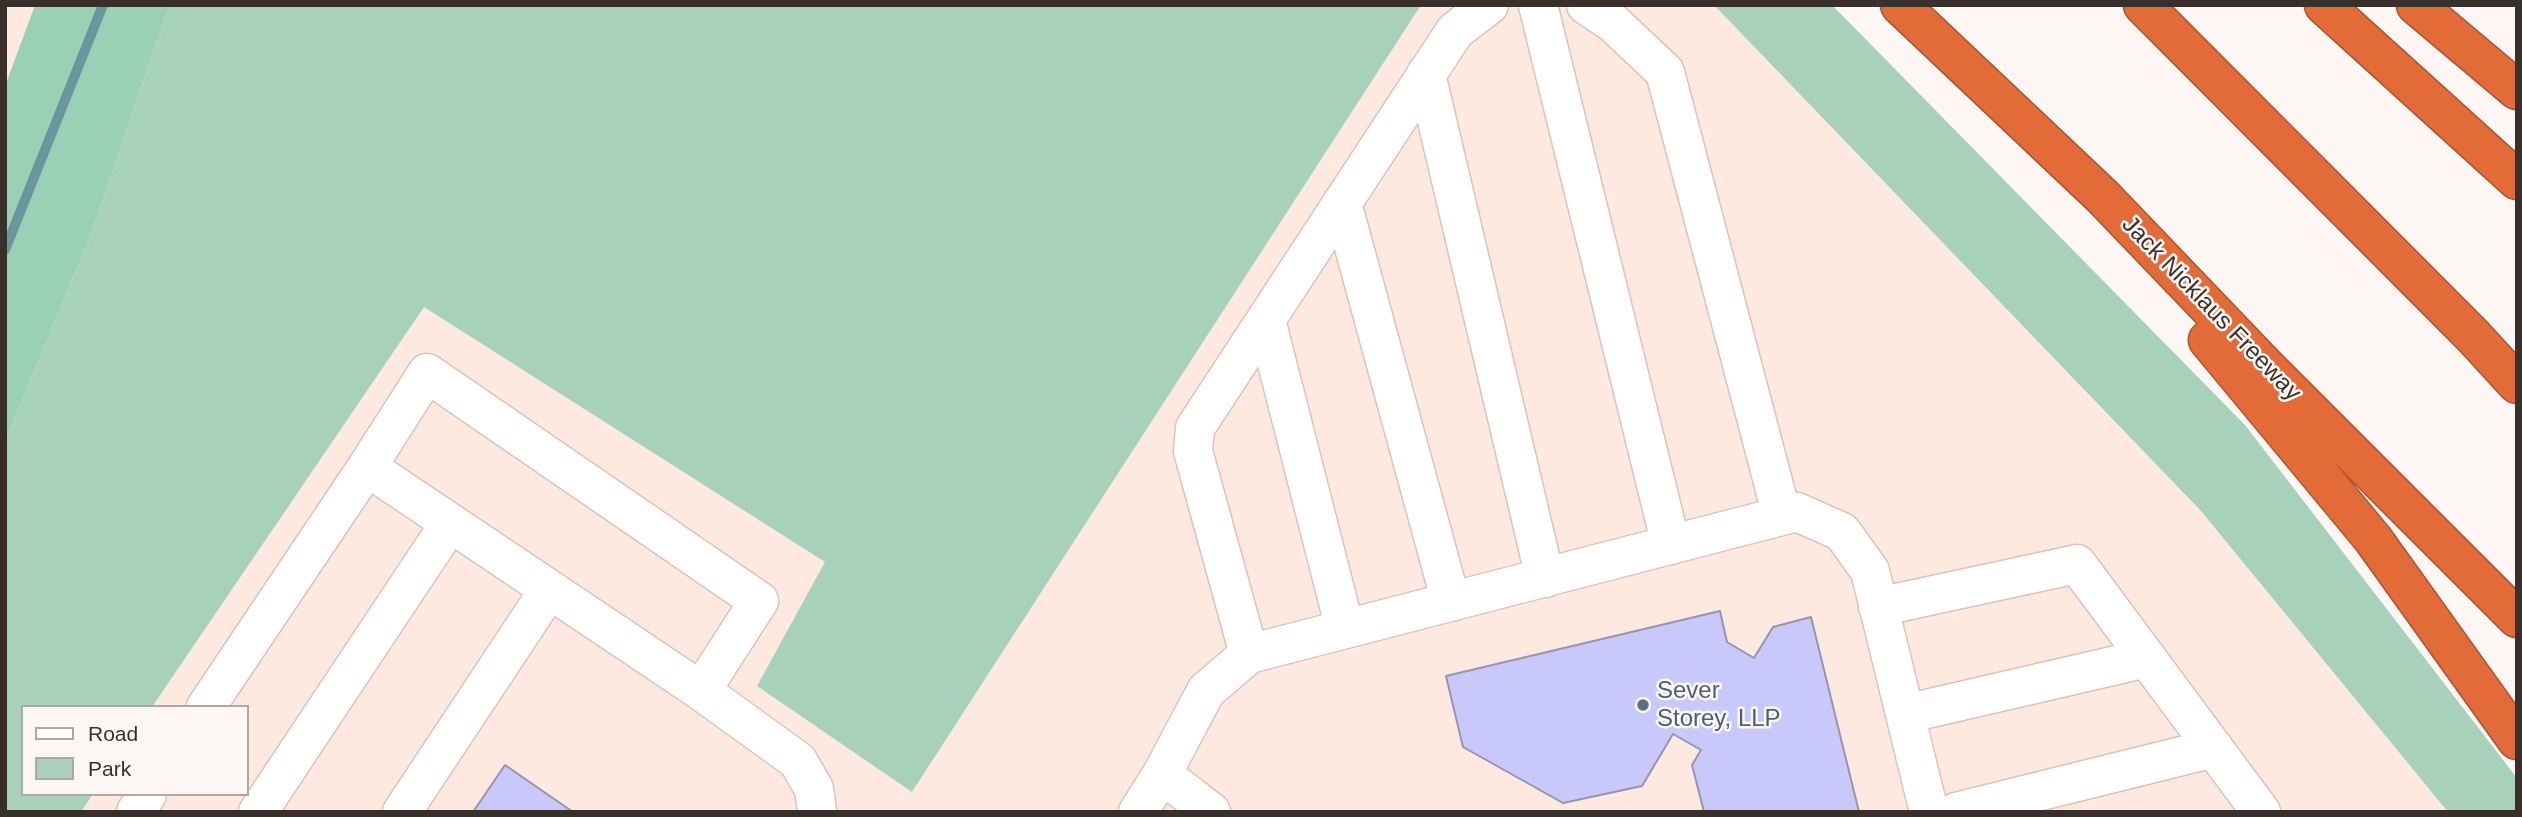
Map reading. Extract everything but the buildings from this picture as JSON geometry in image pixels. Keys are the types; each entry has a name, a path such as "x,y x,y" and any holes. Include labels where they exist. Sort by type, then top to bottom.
{"highway":[{"name":"Jack Nicklaus Freeway","path":"1900,5 2103,197 2275,376 2517,618"},
{"path":"2143,5 2474,337 2517,384"},
{"path":"2325,5 2517,180"},
{"path":"2416,5 2517,90"},
{"path":"2041,139 2373,539 2517,740"}],"lane":[{"path":"1249,654 1194,451 1195,428 1455,31 1489,5"},
{"path":"1538,5 1671,545"},
{"path":"1586,5 1613,23 1665,72 1782,516"},
{"path":"1426,74 1545,578"},
{"path":"1342,204 1451,602"},
{"path":"1266,320 1345,629"},
{"path":"207,705 427,373 759,601 701,691"},
{"path":"367,467 701,691 798,761 814,789 817,812"},
{"path":"1138,812 1206,691 1249,654 1797,512 1842,532 1870,571 1929,812"},
{"path":"258,812 450,523"},
{"path":"1878,607 2077,564 2261,812"},
{"path":"402,812 549,590"},
{"path":"1905,714 2147,659"},
{"path":"1956,812 2214,748"},
{"path":"1161,774 1211,812"},
{"path":"135,812 146,796"}],"shaded area":[{"path":"5,5 35,5 5,86"},
{"path":"1421,5 1714,5 2201,511 2448,812 81,812 92,796 248,796 248,705 153,705 424,306 826,562 912,792"}],"green space":[{"path":"35,5 170,5 90,237 5,442 5,86"},
{"path":"170,5 1421,5 912,792 757,686 825,562 424,307 153,705 21,705 21,796 92,796 81,812 5,812 5,442 90,237"},
{"path":"1714,5 1832,5 2245,425 2517,778 2517,812 2448,812 2201,511"}],"waterway":[{"path":"5,250 103,5"}],"place":[{"name":"Sever Storey, LLP","path":"1643,705"}]}
